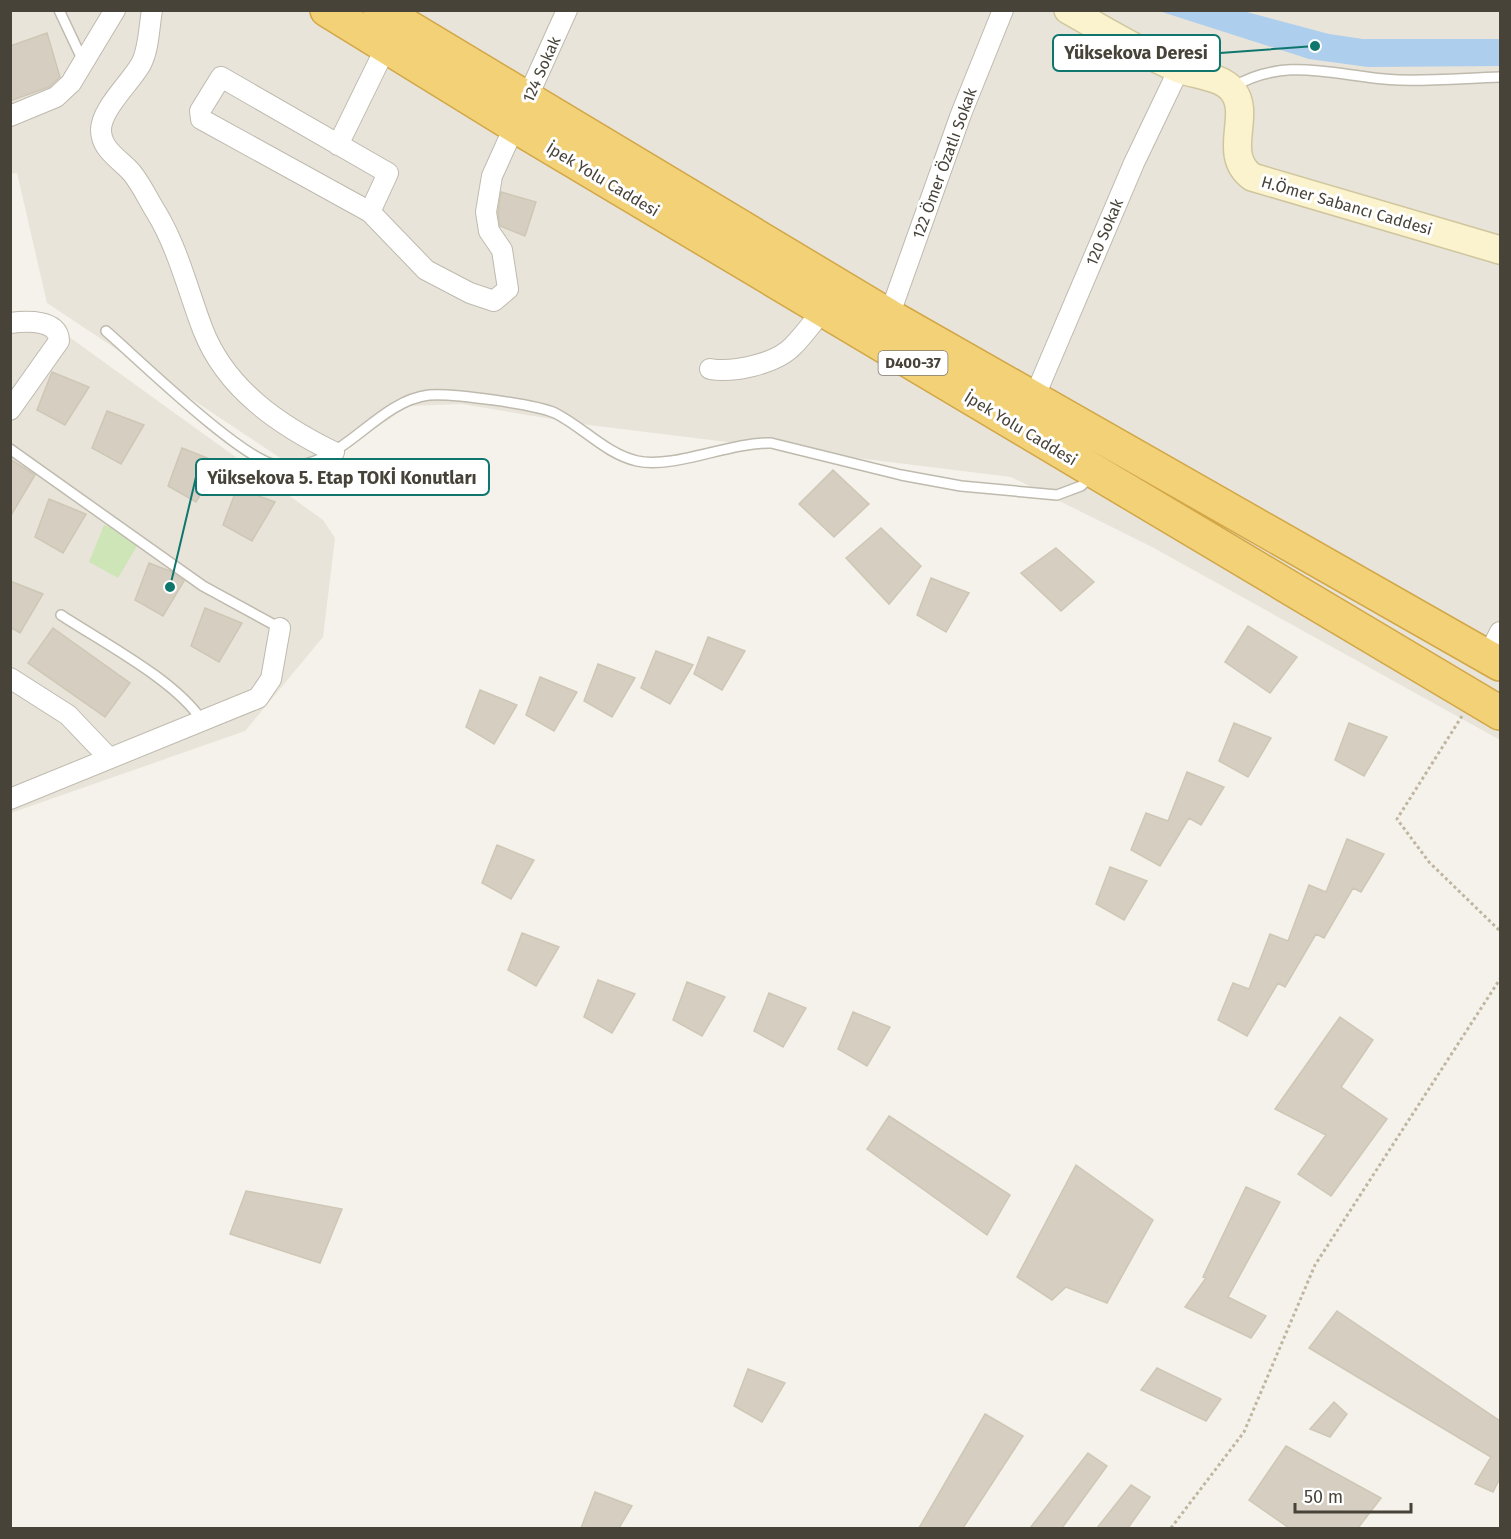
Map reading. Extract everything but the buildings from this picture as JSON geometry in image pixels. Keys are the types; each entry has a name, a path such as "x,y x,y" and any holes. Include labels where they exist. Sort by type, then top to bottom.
{"highway":[{"name":"İpek Yolu Caddesi","path":"327,10 386,47 521,113 1034,398 1496,650"},
{"name":"İpek Yolu Caddesi","path":"380,10 521,113 823,310 1487,705"}],"street":[{"path":"10,116 56,97 71,83 115,10"},
{"path":"152,10 142,63 104,117 103,140 106,148 132,173 158,214 173,246 204,331 229,377 270,414 334,452"},
{"name":"124 Sokak","path":"370,212 426,270 470,293 494,301 508,289 502,250 489,231 486,212 492,176 567,10"},
{"name":"122 Ömer Özatlı Sokak","path":"889,316 961,114 1003,10"},
{"path":"1068,10 1179,69 1223,82 1231,88"},
{"path":"338,145 386,47"},
{"name":"120 Sokak","path":"1034,398 1134,163 1179,69"},
{"path":"222,77 388,173 370,212 201,119 200,111 222,77"},
{"name":"H.Ömer Sabancı Caddesi","path":"1231,88 1236,95 1238,106 1237,153 1240,164 1252,177 1500,250"},
{"path":"710,369 719,371 753,365 778,356 792,348 823,310"},
{"path":"10,323 35,321 55,330 59,342 10,411"},
{"path":"10,799 250,703 265,691 271,679 280,628"},
{"path":"10,678 68,715 109,758"}],"lane":[{"path":"59,10 83,61"},
{"path":"1231,88 1252,75 1293,68 1400,80 1500,77"},
{"path":"106,331 230,438 253,455 274,465 304,464 334,452 396,406 419,397 441,395 548,410 619,454 638,461 659,462 750,444 771,443 931,481 1057,495 1081,486 1095,472"},
{"path":"10,449 203,586 280,628"},
{"path":"61,615 171,687 190,704 202,721"}],"path":[{"path":"1487,705 1397,819 1429,862 1500,930"},
{"path":"1171,1528 1244,1432 1315,1265 1500,979"}],"shaded area":[{"path":"11,11 1500,11 1500,740 1152,547 1011,477 581,424 462,404 409,406 363,436 291,465 47,303 17,173 11,174"},
{"path":"10,317 54,326 323,520 335,538 323,637 245,731 11,813"}],"green space":[{"path":"104,525 141,539 118,578 89,562"}],"water":[{"path":"1159,11 1243,11 1329,34 1363,39 1500,39 1500,66 1368,67 1309,59"}],"place":[{"name":"Yüksekova Deresi","path":"1315,46"},
{"name":"Yüksekova 5. Etap TOKİ Konutları","path":"170,587"}]}
